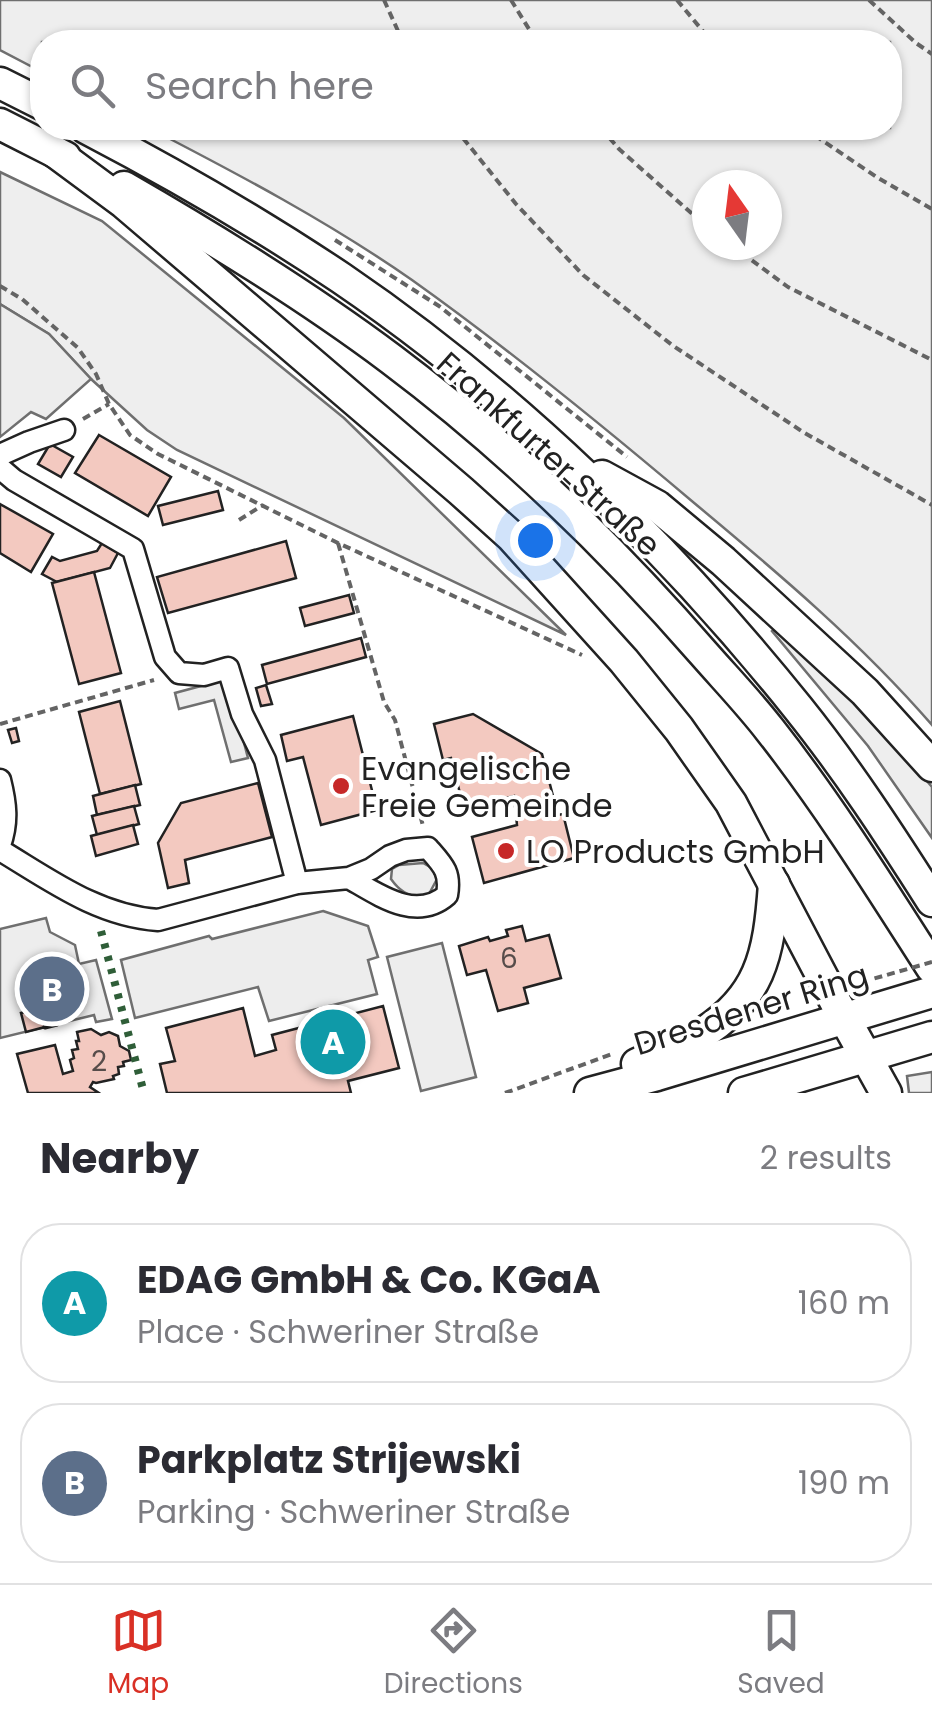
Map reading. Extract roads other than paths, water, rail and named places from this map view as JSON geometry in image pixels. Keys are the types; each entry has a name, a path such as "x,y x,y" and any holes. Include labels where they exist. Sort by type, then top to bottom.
{"street":[{"path":"0,83 30,98"},
{"name":"Frankfurter Straße","path":"0,124 30,139"},
{"name":"Frankfurter Straße","path":"33,140 191,225 318,307 464,417 560,504 657,600 769,729 932,965"},
{"name":"Frankfurter Straße","path":"108,140 236,210 343,280 486,388 558,452 674,565 799,709 888,831 932,901"},
{"path":"51,149 124,204 462,492 510,536 624,660 731,803 886,1093"},
{"path":"0,456 64,430"},
{"path":"558,452 656,506 724,561 866,692 932,766"},
{"path":"0,468 14,480 134,549 165,657 179,673 204,675 228,668 242,714 266,760 297,883"},
{"path":"0,780 6,808 0,848 79,897 136,918 158,920 297,883 349,878 406,850 428,848 450,880 447,895 438,903 419,908 399,903 349,878"},
{"path":"582,1093 693,1039 722,1020 749,992 769,938 774,884"},
{"name":"Dresdener Ring","path":"590,1093 844,1018 869,995 932,992"},
{"path":"744,1093 932,1037"}],"place":[{"name":"Evangelische Freie Gemeinde","path":"341,786"},
{"name":"LO Products GmbH","path":"506,851"},
{"name":"Parkplatz Strijewski","path":"52,989"},
{"name":"EDAG GmbH & Co. KGaA","path":"333,1042"}]}
